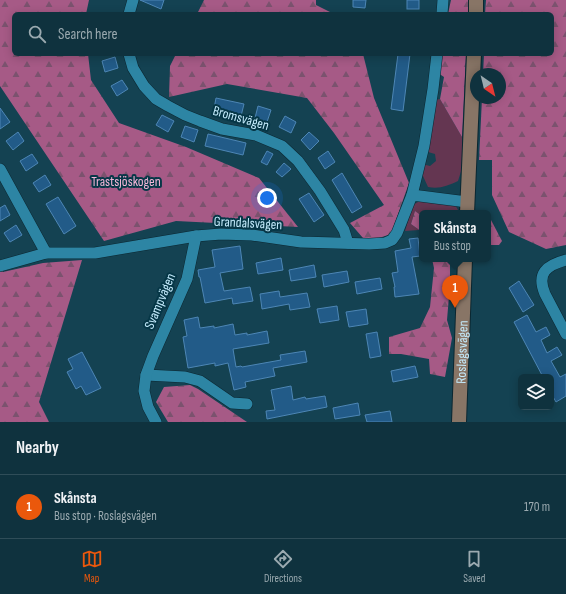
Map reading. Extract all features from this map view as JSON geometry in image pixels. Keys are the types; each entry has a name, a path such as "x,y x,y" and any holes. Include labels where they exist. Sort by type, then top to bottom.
{"main road":[{"path":"476,0 476,12"},
{"path":"467,207 474,56"},
{"name":"Roslagsvägen","path":"458,422 465,262"}],"street":[{"path":"130,12 133,0"},
{"path":"442,12 443,0"},
{"name":"Bromsvägen","path":"130,56 133,68 144,86 156,99 185,115 200,121 222,129 256,135 282,146 298,161 320,191 344,230 348,243"},
{"path":"437,56 424,146 412,195 467,207"},
{"path":"0,169 46,253"},
{"name":"Grandalsvägen","path":"0,266 46,253 95,253 196,236 221,234 252,235 301,242 385,243 392,240 397,233 412,195"},
{"name":"Svampvägen","path":"156,422 148,407 144,392 146,375 187,279 196,236"},
{"path":"566,260 548,268 542,275 541,281 545,294 566,334"},
{"path":"146,375 185,377 200,381 232,403 247,404"}],"shaded area":[{"path":"440,99 462,137 463,165 458,181 443,187 432,188 428,187 423,176 422,164 430,166 436,161 435,154 428,152 434,100"},
{"path":"427,201 455,205 458,210 419,210 419,214 415,211 411,224 419,230 405,231 413,205 418,202"}],"green space":[{"name":"Trastsjöskogen","path":"0,0 89,0 86,12 12,12 12,56 88,56 91,80 119,123 186,147 259,178 298,227 176,221 104,241 0,86"},
{"path":"204,0 316,0 316,5 330,12 198,12"},
{"path":"451,0 469,0 468,12 448,12"},
{"path":"486,0 566,0 566,245 546,249 509,232 492,195 492,160 479,160 482,104 506,104 506,68 483,68 484,56 554,56 554,12 485,12"},
{"path":"175,56 364,56 374,98 409,183 391,234 373,240 363,238 350,223 384,205 334,133 307,98 227,84 169,97 170,66"},
{"path":"442,56 466,56 462,137 440,99 444,77 438,73"},
{"path":"415,211 419,214 419,230 411,224"},
{"path":"491,220 502,241 499,245 491,245"},
{"path":"82,260 39,402 49,422 0,422 0,267 3,272 43,263"},
{"path":"433,262 450,262 447,320 452,338 445,377 430,374 429,359 401,354 389,354 389,337 420,328 430,307 434,268"},
{"path":"190,385 247,422 168,422 156,402 164,387"}],"building":[{"path":"140,0 164,0 161,9"},
{"path":"353,0 366,0 365,8 353,7"},
{"path":"407,0 419,0 419,9 407,9"},
{"path":"398,56 410,56 403,111 391,109"},
{"path":"115,57 118,68 105,72 102,61"},
{"path":"122,80 128,89 117,96 111,86"},
{"path":"216,98 244,104 241,116 214,109"},
{"path":"258,106 271,110 267,122 255,118"},
{"path":"0,108 10,122 0,129"},
{"path":"162,115 174,121 168,132 156,125"},
{"path":"285,116 296,122 291,133 279,127"},
{"path":"185,126 198,130 194,142 181,137"},
{"path":"18,132 24,141 13,150 6,141"},
{"path":"309,132 319,141 310,150 301,140"},
{"path":"208,134 246,143 243,155 205,146"},
{"path":"267,151 273,154 267,165 261,162"},
{"path":"328,151 335,162 325,169 318,158"},
{"path":"32,154 38,163 26,171 20,161"},
{"path":"284,163 291,169 282,177 276,172"},
{"path":"342,173 362,207 352,213 332,180"},
{"path":"45,175 51,185 39,192 33,183"},
{"path":"309,193 324,215 314,222 299,199"},
{"path":"58,197 76,226 64,234 46,204"},
{"path":"5,205 10,215 0,221 0,208"},
{"path":"16,225 22,235 10,242 4,233"},
{"path":"418,238 419,256 412,257 419,294 395,297 395,287 392,273 398,272 395,251 411,248 409,239"},
{"path":"240,246 243,269 220,273 224,291 250,287 253,301 233,304 232,298 205,303 198,270 215,267 212,250"},
{"path":"281,258 283,270 258,274 256,263"},
{"path":"314,265 316,277 291,281 289,270"},
{"path":"347,271 349,282 324,287 322,275"},
{"path":"380,278 382,289 357,294 355,282"},
{"path":"519,281 534,305 523,312 509,288"},
{"path":"279,291 280,297 307,293 310,307 290,310 289,304 262,309 260,294"},
{"path":"337,306 339,320 320,323 317,309"},
{"path":"366,309 368,324 349,327 346,312"},
{"path":"527,315 536,332 546,327 550,335 541,340 547,353 557,347 562,355 551,361 560,377 566,374 566,396 556,402 554,398 554,374 541,374 514,322"},
{"path":"198,317 200,328 214,326 214,328 233,324 235,335 247,333 247,335 267,331 269,343 233,349 236,367 281,360 280,355 305,351 307,362 273,368 275,376 245,382 246,387 234,390 228,363 215,366 215,363 188,368 183,337 187,336 184,320"},
{"path":"377,332 381,356 370,358 366,334"},
{"path":"82,352 101,388 86,395 81,386 76,389 67,372 73,369 68,359"},
{"path":"415,366 418,377 393,382 391,371"},
{"path":"291,386 293,400 305,397 306,399 325,396 327,407 267,419 266,411 275,410 271,390"},
{"path":"358,403 360,415 335,419 333,408"},
{"path":"390,411 392,422 367,422 365,415"}],"place":[{"name":"Skånsta","path":"455,308"}]}
